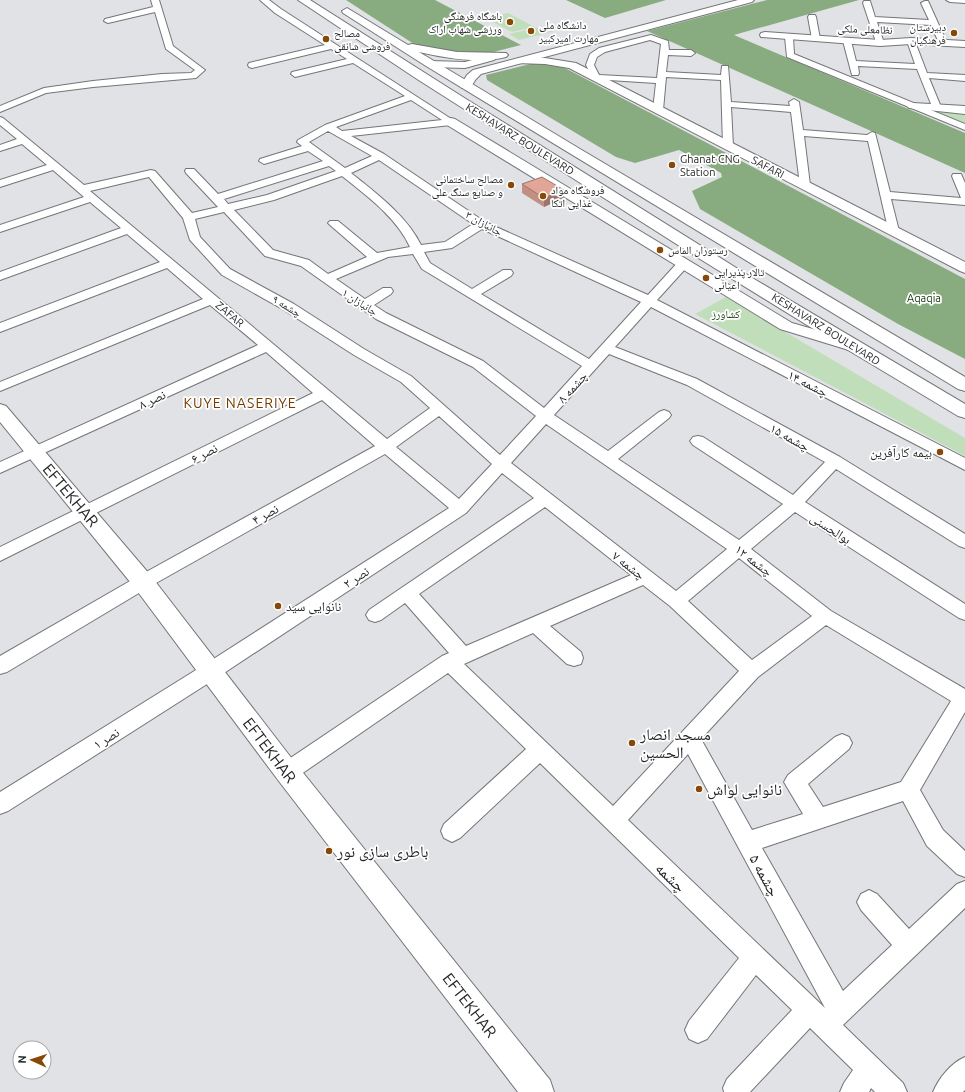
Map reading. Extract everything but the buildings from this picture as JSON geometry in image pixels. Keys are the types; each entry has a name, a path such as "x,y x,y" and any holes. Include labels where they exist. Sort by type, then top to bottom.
{"main road":[{"name":"KESHAVARZ BOULEVARD","path":"303,0 480,114 852,346 965,412"},
{"path":"430,64 465,65 714,0"},
{"path":"466,86 471,77 477,72 749,0"},
{"name":"KESHAVARZ BOULEVARD","path":"336,4 466,86 963,384"},
{"path":"391,39 413,47 442,54 471,57 502,55"},
{"path":"465,65 477,72"}],"street":[{"path":"0,110 44,91 146,79 193,76 201,70 169,47 156,9 155,0"},
{"path":"264,0 331,46 451,122 786,326 852,346"},
{"path":"950,0 962,2"},
{"path":"867,3 880,43"},
{"path":"925,3 943,43"},
{"path":"108,21 156,9"},
{"path":"812,17 816,39"},
{"path":"872,19 934,23"},
{"name":"نظامعلی ملکی","path":"765,35 880,43 911,41 965,44"},
{"path":"691,53 665,47 651,37 602,50 593,56 590,65 596,77 726,78"},
{"path":"789,37 790,55 965,127"},
{"path":"847,41 858,83"},
{"path":"911,41 936,107"},
{"path":"572,65 580,45"},
{"path":"252,65 331,46"},
{"path":"658,110 665,47"},
{"path":"294,74 353,60"},
{"name":"SAFARI","path":"519,61 545,61 572,65 965,268"},
{"path":"853,62 965,78"},
{"path":"725,68 728,146"},
{"path":"264,161 306,145 328,127 411,97"},
{"path":"726,104 795,105 805,186"},
{"path":"913,106 965,110"},
{"path":"341,134 451,122 480,114"},
{"name":"ZAFAR","path":"0,120 460,509"},
{"name":"جانبازان ۳","path":"328,127 380,156 480,224 650,301"},
{"path":"798,133 872,136 893,231"},
{"path":"0,148 24,140"},
{"path":"306,145 332,162 364,188 405,228 412,238 421,259 426,266 591,366"},
{"path":"189,217 270,198 344,172 380,156"},
{"path":"217,198 332,162"},
{"path":"0,184 55,166"},
{"name":"جانبازان ۱","path":"190,171 269,253 304,263 381,316 478,364 545,416"},
{"name":"چشمه ۹","path":"0,228 88,194 134,173 152,173 189,217 194,238 226,272 289,307 359,352 406,379 501,464"},
{"path":"957,176 965,196"},
{"path":"885,195 965,202"},
{"path":"334,223 375,258"},
{"path":"326,279 392,252 448,245 480,224"},
{"path":"0,276 130,229"},
{"path":"0,328 169,263"},
{"name":"چشمه ۸","path":"460,509 684,264"},
{"path":"472,294 507,273"},
{"path":"365,305 387,291"},
{"path":"0,387 213,300"},
{"name":"چشمه ۱۴","path":"650,301 965,465"},
{"name":"نصر ۸","path":"0,468 268,346"},
{"name":"چشمه ۱۵","path":"607,348 692,382 835,461 965,542"},
{"name":"نصر ۶","path":"0,555 324,393"},
{"name":"نصر ۴","path":"0,666 143,582 387,446 439,409"},
{"name":"EFTEKHAR","path":"0,410 143,582 287,772 538,1092"},
{"path":"608,459 664,415"},
{"name":"چشمه ۱۲","path":"545,416 739,549 825,616 964,699"},
{"name":"بوالحسنی","path":"698,441 965,613"},
{"path":"676,601 794,504 835,461"},
{"name":"چشمه ۷","path":"501,464 676,601 751,671"},
{"path":"375,615 544,499"},
{"name":"نصر ۲","path":"211,671 460,509"},
{"path":"287,772 456,659 644,577"},
{"name":"چشمه","path":"407,593 456,659 539,750 754,958 824,1015 870,1068 894,1092"},
{"path":"613,822 751,671 825,616"},
{"path":"535,624 574,658"},
{"name":"نصر ۱","path":"0,804 211,671"},
{"path":"747,842 908,790 964,699"},
{"name":"چشمه ۵","path":"690,738 747,842 824,1015"},
{"path":"818,819 795,782 842,743"},
{"path":"452,831 539,750"},
{"path":"908,790 935,838 965,866"},
{"path":"736,1088 908,946 965,892"},
{"path":"869,902 908,946"},
{"path":"698,1030 754,958"},
{"path":"854,1092 870,1068"},
{"path":"946,1092 965,1070"}],"green space":[{"path":"346,0 435,0 521,45 486,54 417,46"},
{"path":"566,0 666,0 605,18"},
{"path":"767,0 859,0 734,35 965,133 965,173 647,31"},
{"name":"باشگاه فرهنگی ورزشی شهاب اراک","path":"508,13 535,27 512,32 485,18"},
{"path":"545,26 555,31 519,40 509,34"},
{"name":"Aqaqia","path":"530,64 546,64 565,68 965,279 965,359 898,324 700,209 692,191 722,177 721,173 679,150 635,163 616,157 487,80 486,75"},
{"path":"940,110 965,112 965,124 938,113"},
{"name":"کشاورز","path":"726,297 965,438 965,456 695,314"}],"place":[{"name":"باشگاه فرهنگی ورزشی شهاب اراک","path":"510,22"},
{"name":"دانشگاه ملی مهارت امیرکبیر","path":"531,31"},
{"name":"دبیرستان فرهنگیان","path":"954,33"},
{"name":"مصالح فروشی شانقی","path":"326,39"},
{"name":"Ghanat CNG Station","path":"672,165"},
{"name":"مصالح ساختمانی و صنایع سنگ علی","path":"511,185"},
{"name":"فروشگاه مواد غذایی اتکا","path":"543,196"},
{"name":"رستوران الماس","path":"660,250"},
{"name":"تالار پذیرایی اعیانی","path":"706,278"},
{"name":"بیمه کارآفرین","path":"940,452"},
{"name":"نانوایی‌ سید","path":"278,606"},
{"name":"مسجد انصار الحسین","path":"632,743"},
{"name":"نانوایی لواش","path":"699,789"},
{"name":"باطری سازی نور","path":"329,851"}],"district":[{"name":"KUYE NASERIYE","path":"240,403"}]}
